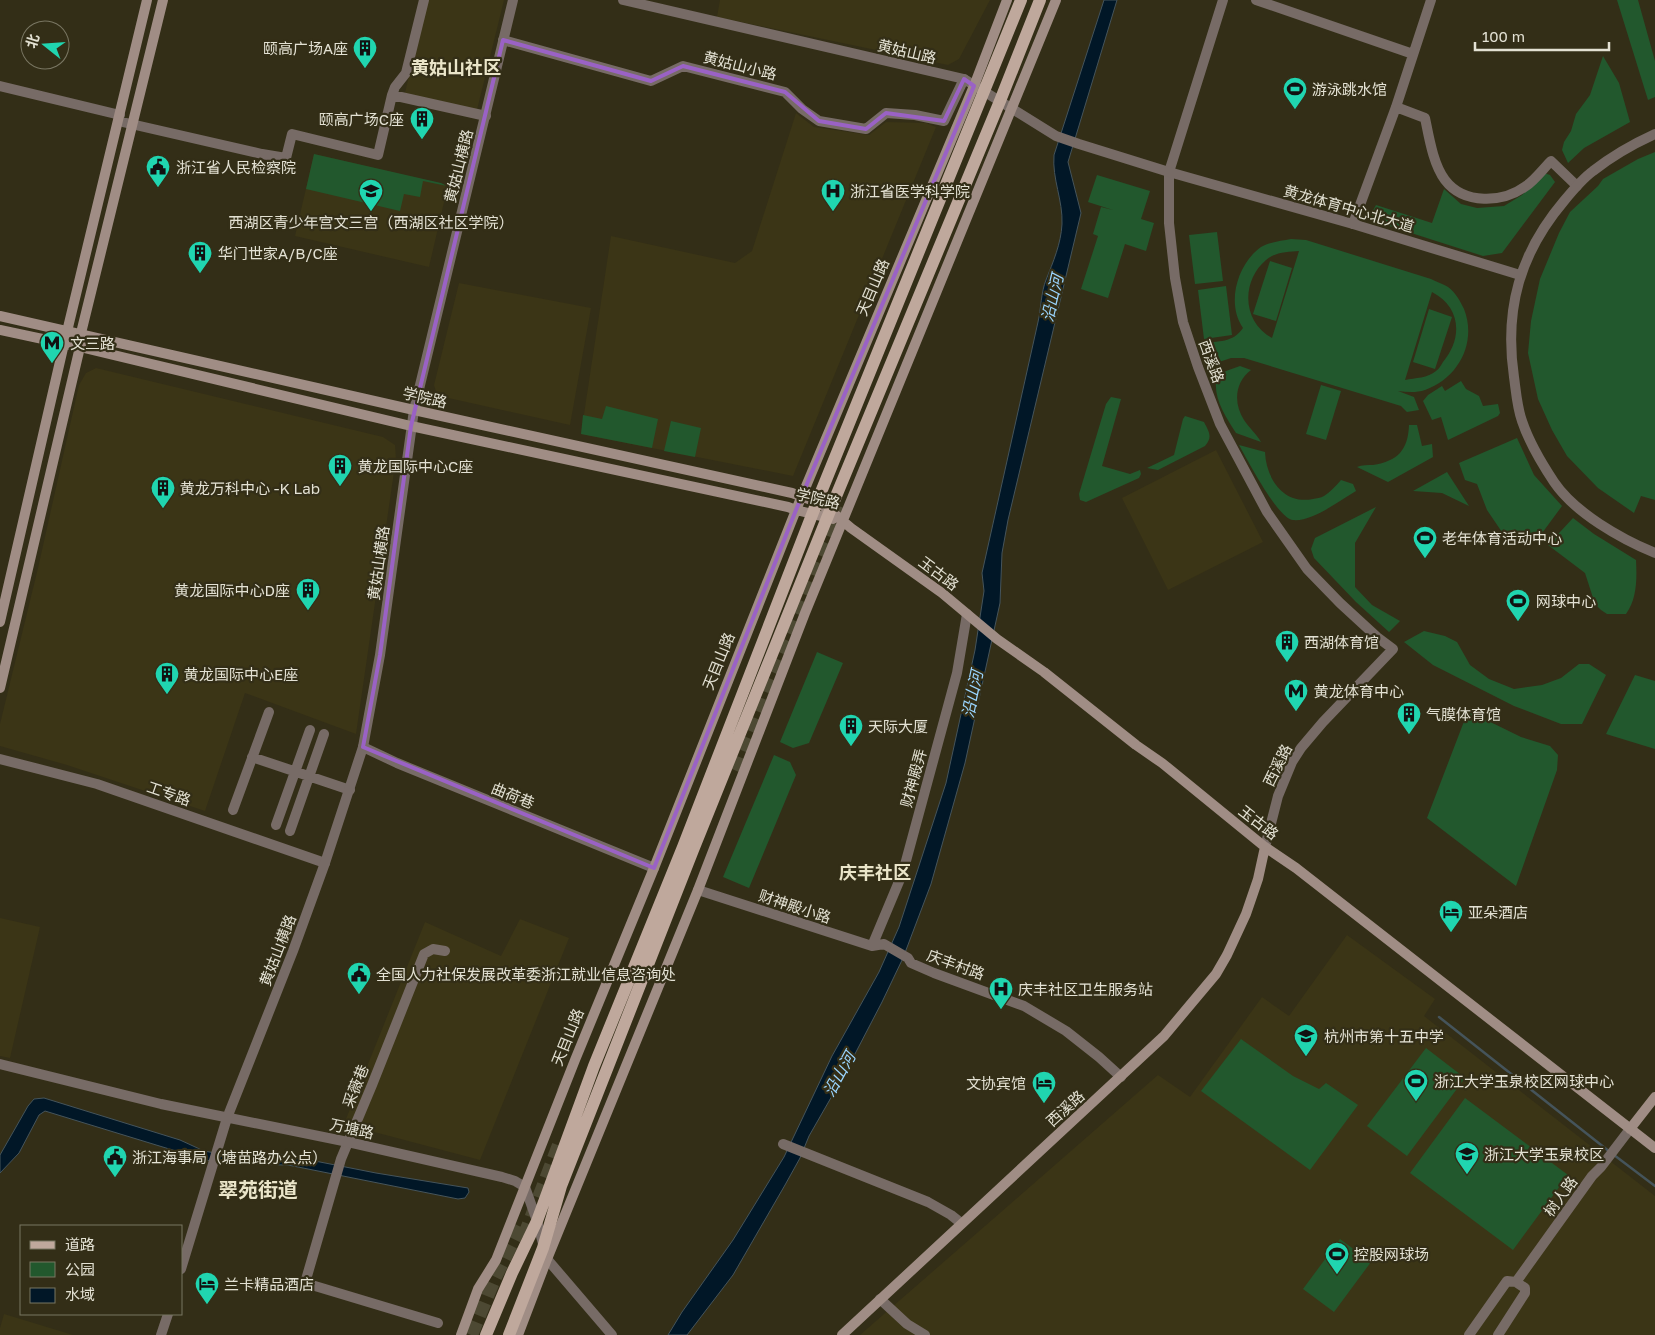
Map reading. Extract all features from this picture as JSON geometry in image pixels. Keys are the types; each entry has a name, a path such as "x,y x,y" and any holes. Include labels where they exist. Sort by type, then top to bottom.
{"main road":[{"path":"0,622 67,331 147,0"},
{"path":"0,688 80,347 81,334 163,0"},
{"name":"天目山路","path":"486,1335 512,1273 537,1221 594,1066 683,847 979,89 1007,0"},
{"name":"天目山路","path":"461,1335 478,1289 496,1260 574,1060 654,868 796,510 979,89 1021,0"},
{"path":"518,1335 545,1253 564,1177 693,850 1040,0"},
{"path":"509,1335 698,890 805,613 1056,0"},
{"name":"学院路","path":"0,316 803,496 817,502 829,515"},
{"name":"学院路","path":"0,330 80,347 411,426 788,506 812,515 829,515 844,521"},
{"name":"玉古路","path":"844,521 942,593 997,639 1044,672 1136,745 1162,763 1265,847 1304,874 1655,1148"},
{"name":"西溪路","path":"842,1335 1164,1036 1216,974 1246,914 1258,879 1265,847"},
{"path":"1630,1129 1655,1097"}],"street":[{"path":"0,86 119,118 132,124 262,154 286,158 292,134 378,155 392,95 395,87 406,73 424,0"},
{"name":"黄姑山横路","path":"182,1266 227,1118 294,951 363,747 380,655 414,410 513,0"},
{"name":"黄姑山路","path":"623,0 964,79 1056,136 1169,172"},
{"name":"西溪路","path":"1223,0 1169,172 1169,224 1175,278 1183,322 1220,424 1267,512 1307,569 1340,603 1393,649 1323,722 1301,748 1292,762 1278,796 1265,847"},
{"path":"1256,0 1413,54"},
{"path":"1353,224 1396,107 1431,0"},
{"name":"黄姑山小路","path":"503,40 651,81 683,66 785,92 802,109 819,121 866,129 886,113 915,115 944,121 964,79"},
{"path":"392,95 486,116"},
{"path":"1396,107 1425,118 1435,160 1445,181 1460,193 1481,200 1504,196 1526,186 1551,161 1577,186"},
{"path":"1655,134 1616,154 1592,171 1577,186 1539,235 1520,275 1510,325 1512,365 1522,422 1554,483 1578,508 1623,539 1655,553"},
{"name":"黄龙体育中心北大道","path":"1169,172 1353,224 1520,275"},
{"name":"财神殿弄","path":"872,946 903,872 957,673 970,617"},
{"path":"233,810 269,712"},
{"path":"276,825 310,730"},
{"path":"290,831 324,734"},
{"name":"曲荷巷","path":"363,747 397,763 654,868"},
{"path":"252,757 350,790"},
{"name":"工专路","path":"0,759 97,784 325,863"},
{"name":"财神殿小路","path":"698,890 872,946 884,944"},
{"name":"庆丰村路","path":"884,944 908,958 911,963 1024,1006 1079,1041 1121,1077"},
{"name":"采薇巷","path":"438,1323 306,1282 340,1164 424,954 433,949 445,951"},
{"name":"万塘路","path":"0,1064 161,1104 348,1142 502,1177 515,1181 525,1187"},
{"name":"树人路","path":"1518,1283 1580,1202 1600,1170 1630,1129"},
{"path":"785,1144 928,1202 961,1223"},
{"path":"525,1187 537,1221 545,1253 612,1335"},
{"path":"1469,1335 1507,1281 1518,1283 1525,1288 1525,1294 1502,1334"},
{"path":"880,1299 907,1324 925,1335"},
{"path":"161,1335 168,1315"},
{"path":"907,1324 914,1335"}],"highlighted area":[{"path":"503,40 651,81 683,66 785,92 819,121 866,129 886,113 944,121 964,79 974,86 796,510 654,868 363,747 380,655 411,426"}],"shaded area":[{"path":"427,0 504,0 476,114 404,97"},
{"path":"720,0 990,0 959,59 948,65 717,17"},
{"path":"796,113 814,127 869,135 886,122 926,123 936,127 793,476 581,434 611,236 735,263 752,251"},
{"name":"西湖区青少年宫文三宫（西湖区社区学院）","path":"314,154 448,185 429,267 295,236"},
{"path":"459,283 591,308 570,425 437,395 434,385"},
{"path":"96,368 383,437 395,445 396,458 356,734 245,693 205,811 67,765 0,746 0,724 38,568 79,385 86,373"},
{"path":"1216,450 1263,542 1168,590 1122,498"},
{"path":"0,918 40,927 10,1058 0,1056"},
{"path":"520,919 569,938 480,1160 344,1124 425,922 501,956"},
{"name":"浙江大学玉泉校区","path":"1347,935 1435,999 1424,1016 1655,1196 1655,1335 860,1335 1158,1075 1190,1097 1262,997 1289,1016"},
{"path":"4,1314 73,1335 0,1335"}],"green space":[{"path":"1617,0 1638,0 1655,61 1655,97 1648,100"},
{"path":"1603,56 1619,83 1630,122 1584,148 1568,163 1562,150 1564,142 1571,131 1576,114 1590,95"},
{"path":"1655,152 1655,500 1641,496 1634,513 1598,488 1567,456 1552,430 1538,399 1528,353 1531,321 1540,279 1570,212 1603,179 1638,159"},
{"path":"314,154 441,183 447,186 423,181 420,197 404,194 400,211 306,189"},
{"path":"1544,173 1550,175 1555,182 1502,253 1483,256 1380,223 1371,214 1376,205 1432,223 1444,189 1461,204 1477,208 1504,206 1522,195"},
{"path":"1097,175 1150,191 1141,219 1154,223 1146,251 1125,244 1108,298 1081,289 1098,236 1093,234 1101,207 1113,210 1088,202"},
{"path":"1217,232 1223,281 1195,284 1189,235"},
{"path":"1291,239 1306,240 1431,279 1451,289 1456,294 1464,309 1468,334 1466,346 1456,368 1447,377 1425,390 1418,392 1398,391 1414,397 1419,410 1407,412 1401,406 1244,358 1231,358 1207,366 1202,343 1230,339 1243,328 1235,308 1235,296 1240,274 1246,263 1264,245","holes":["1299,251 1272,338 1262,331 1250,312 1248,301 1252,279 1258,269 1273,255","1432,292 1442,298 1453,314 1456,324 1454,343 1436,371 1425,376 1405,380"]},
{"path":"1270,261 1292,268 1276,321 1253,314"},
{"path":"1226,286 1232,335 1204,339 1198,290"},
{"path":"1429,309 1452,317 1435,369 1413,362"},
{"path":"1240,366 1251,370 1242,380 1239,387 1237,393 1238,407 1244,420 1261,442 1236,433 1228,421 1217,394 1216,380 1226,371"},
{"path":"1461,381 1466,389 1479,396 1483,406 1498,404 1500,413 1498,416 1448,440 1441,417 1432,420 1423,401 1428,395 1442,386 1445,391"},
{"path":"1321,385 1341,391 1326,440 1306,434"},
{"path":"1111,397 1121,399 1102,466 1130,474 1140,470 1141,474 1139,478 1086,502 1080,500 1079,494 1106,404"},
{"path":"606,406 658,419 652,448 581,434 583,415 602,419"},
{"path":"1185,416 1204,422 1209,434 1209,440 1205,446 1158,470 1147,468 1174,455"},
{"path":"671,421 701,428 695,457 664,451"},
{"path":"1409,425 1417,425 1422,446 1432,444 1433,457 1388,482 1357,467 1389,461 1400,453 1404,448"},
{"path":"1517,438 1534,475 1562,506 1537,540 1508,541 1487,510 1477,484 1465,480 1459,463"},
{"path":"1239,445 1265,452 1266,462 1273,480 1285,494 1293,498 1302,500 1324,496 1341,480 1353,484 1356,491 1317,514 1300,520 1293,520 1279,510 1271,500"},
{"path":"1447,472 1469,506 1442,493 1413,491"},
{"path":"1376,507 1355,543 1355,587 1372,605 1400,621 1389,632 1356,602 1314,558 1311,549 1315,538"},
{"path":"1573,518 1594,534 1636,560 1634,595 1626,614 1607,614 1601,610 1595,604 1585,573 1548,545"},
{"path":"1424,631 1445,636 1457,642 1470,665 1489,679 1514,689 1542,685 1561,678 1579,664 1589,664 1606,675 1582,724 1561,724 1514,706 1433,665 1404,642"},
{"path":"817,652 843,663 809,743 793,748 780,742"},
{"path":"1635,675 1655,681 1655,749 1606,734"},
{"path":"1468,711 1521,737 1550,746 1558,755 1557,770 1516,886 1427,818"},
{"path":"774,755 790,762 796,775 749,888 723,877"},
{"path":"1241,1039 1293,1076 1319,1089 1326,1083 1358,1105 1310,1170 1201,1091"},
{"name":"浙江大学玉泉校区网球中心","path":"1426,1048 1465,1078 1407,1156 1367,1126"},
{"path":"1465,1098 1568,1175 1513,1250 1410,1173"},
{"name":"控股网球场","path":"1340,1239 1371,1262 1334,1312 1303,1289"}],"water":[{"name":"沿山河","path":"1104,0 1117,0 1068,162 1081,213 1008,520 1002,553 1000,603 965,763 931,884 903,958 882,1002 844,1075 809,1136 800,1158 733,1275 687,1335 668,1335 733,1240 784,1157 832,1056 879,972 899,927 946,783 975,650 984,591 982,573 1038,322 1043,290 1060,239 1062,215 1054,155"},
{"path":"44,1098 180,1140 204,1151 227,1155 264,1151 376,1173 468,1188 469,1192 465,1198 458,1199 288,1165 225,1164 202,1159 45,1111 39,1115 19,1153 0,1173 0,1155 28,1106 34,1099"}],"waterway":[{"path":"1439,1017 1610,1152"},
{"path":"1614,1155 1655,1186"}],"tunnel":[{"path":"732,769 839,506"},
{"path":"524,1237 559,1145"},
{"path":"471,1335 495,1277 522,1223"}],"place":[{"name":"颐高广场A座","path":"365,69"},
{"name":"游泳跳水馆","path":"1295,110"},
{"name":"颐高广场C座","path":"422,140"},
{"name":"浙江省人民检察院","path":"158,188"},
{"name":"西湖区青少年宫文三宫（西湖区社区学院）","path":"371,212"},
{"name":"浙江省医学科学院","path":"833,212"},
{"name":"华门世家A/B/C座","path":"200,274"},
{"name":"文三路","path":"52,364"},
{"name":"黄龙国际中心C座","path":"340,487"},
{"name":"黄龙万科中心 -K Lab","path":"163,509"},
{"name":"老年体育活动中心","path":"1425,559"},
{"name":"黄龙国际中心D座","path":"308,611"},
{"name":"网球中心","path":"1518,622"},
{"name":"西湖体育馆","path":"1287,663"},
{"name":"黄龙国际中心E座","path":"167,695"},
{"name":"黄龙体育中心","path":"1296,712"},
{"name":"气膜体育馆","path":"1409,735"},
{"name":"天际大厦","path":"851,747"},
{"name":"亚朵酒店","path":"1451,933"},
{"name":"全国人力社保发展改革委浙江就业信息咨询处","path":"359,995"},
{"name":"庆丰社区卫生服务站","path":"1001,1010"},
{"name":"杭州市第十五中学","path":"1306,1057"},
{"name":"浙江大学玉泉校区网球中心","path":"1416,1102"},
{"name":"文协宾馆","path":"1044,1104"},
{"name":"浙江大学玉泉校区","path":"1467,1175"},
{"name":"浙江海事局（塘苗路办公点）","path":"115,1178"},
{"name":"控股网球场","path":"1337,1275"},
{"name":"兰卡精品酒店","path":"207,1305"}],"district":[{"name":"黄姑山社区","path":"456,67"},
{"name":"庆丰社区","path":"875,872"},
{"name":"翠苑街道","path":"258,1189"}]}
